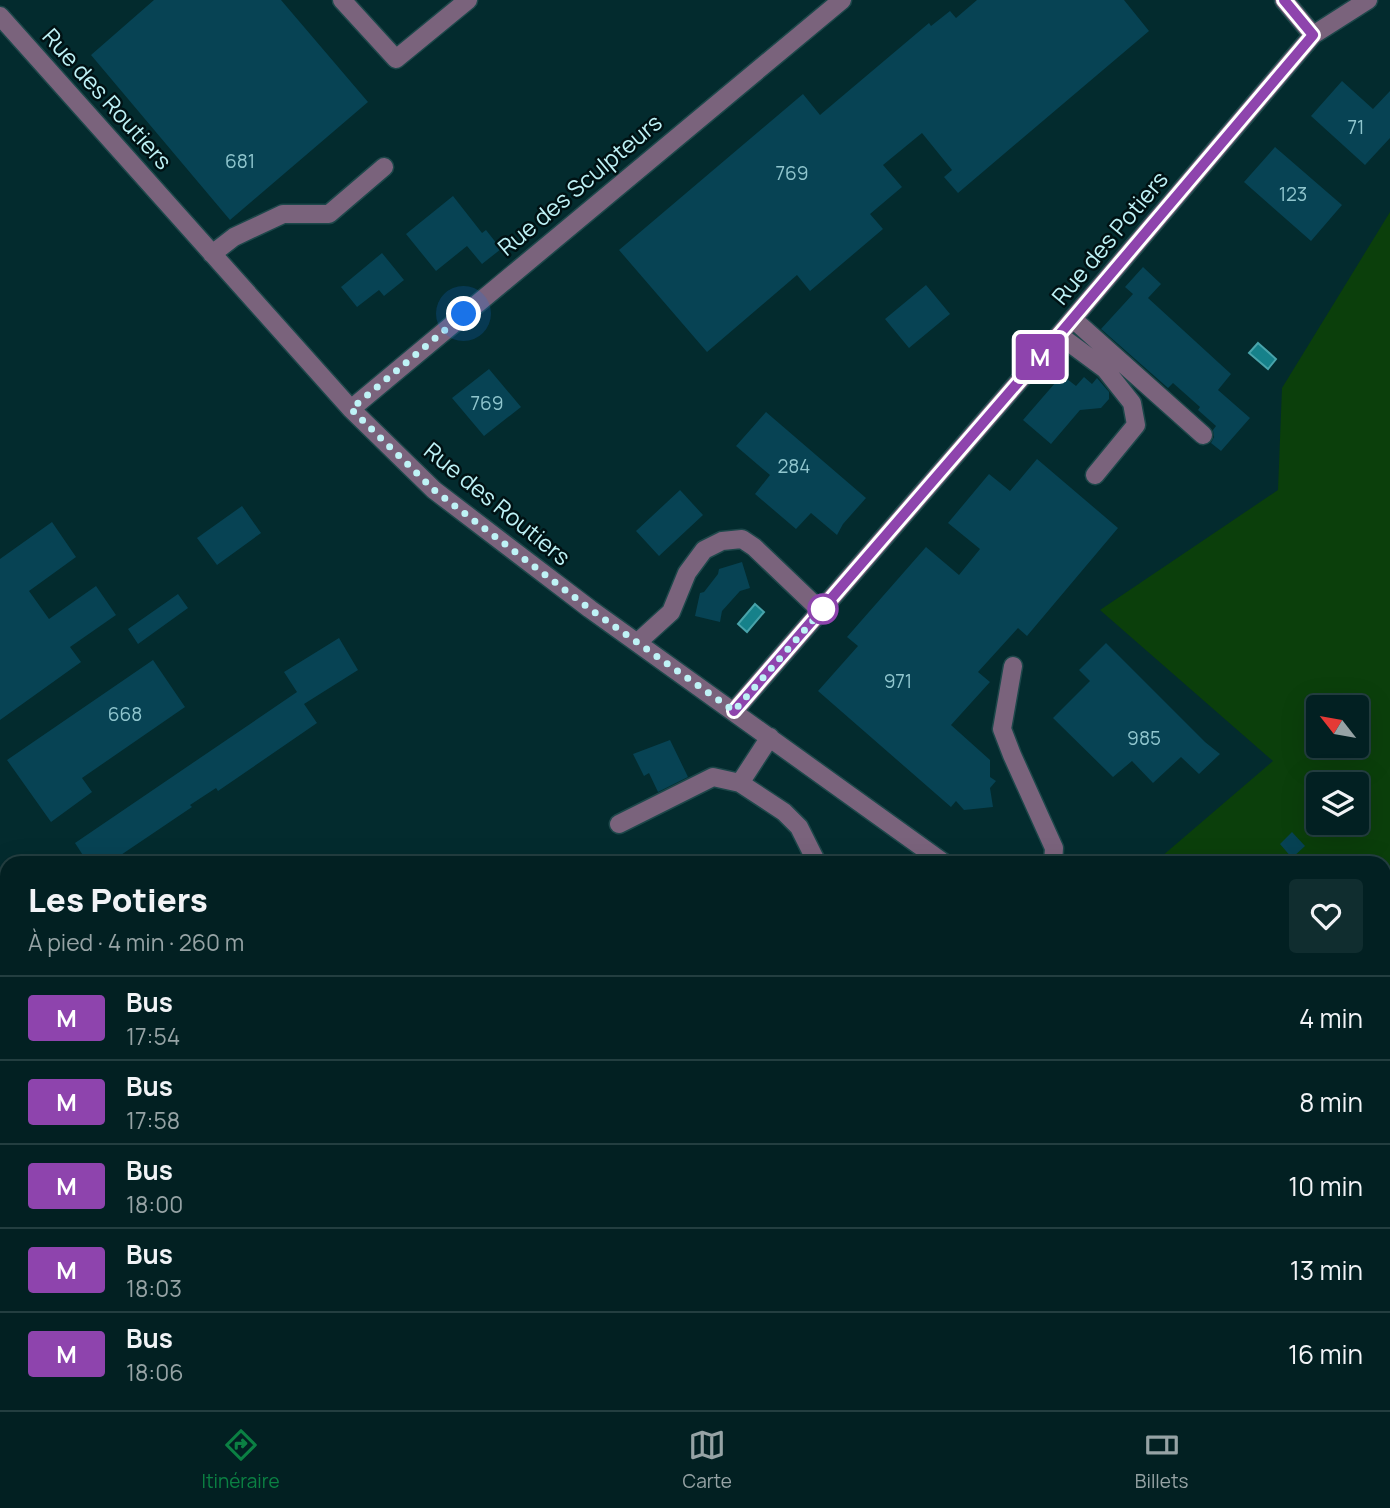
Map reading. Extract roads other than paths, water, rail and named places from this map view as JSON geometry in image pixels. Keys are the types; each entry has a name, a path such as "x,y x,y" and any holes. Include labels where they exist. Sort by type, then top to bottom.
{"street":[{"path":"342,0 396,59 468,0"},
{"name":"Rue des Sculpteurs","path":"351,409 842,0"},
{"path":"1284,0 1313,35"},
{"name":"Rue des Potiers","path":"734,711 1073,319 1313,35 1368,0"},
{"name":"Rue des Routiers","path":"0,16 351,409 434,490 638,642 934,856"},
{"path":"212,254 234,237 283,214 329,214 384,167"},
{"path":"1073,319 1203,435"},
{"path":"1059,335 1105,369 1132,403 1136,425 1095,475"},
{"path":"638,642 671,612 687,573 704,550 722,541 742,539 754,547 821,611"},
{"path":"1013,666 1002,729 1054,848 1053,856"},
{"path":"740,783 770,737"},
{"path":"619,824 712,777 740,783 784,812 799,827 814,856"}],"water":[{"path":"1258,343 1276,359 1268,369 1249,353"},
{"path":"755,604 764,612 747,632 738,624"}]}
